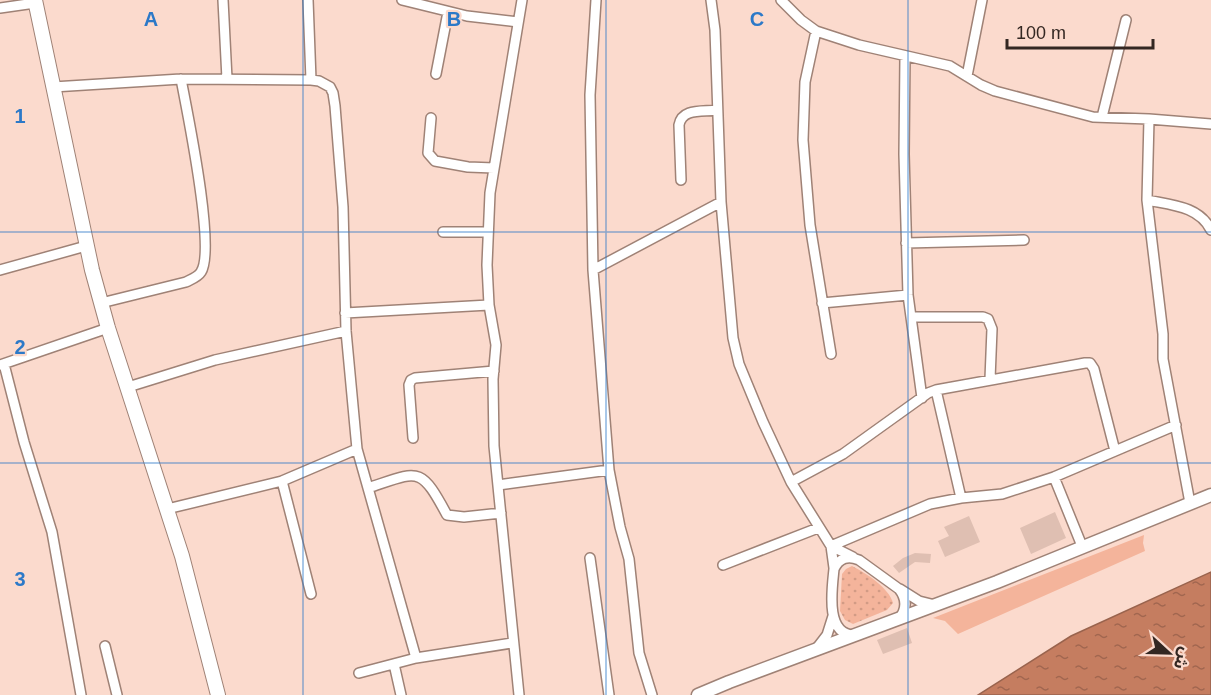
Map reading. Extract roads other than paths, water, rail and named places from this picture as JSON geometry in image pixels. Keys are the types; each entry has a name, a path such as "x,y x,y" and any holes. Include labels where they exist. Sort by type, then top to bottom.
{"main road":[{"path":"35,1 86,246 101,303 182,556 218,695"}],"street":[{"path":"224,0 227,79"},
{"path":"308,0 311,80"},
{"path":"402,0 479,18 518,22"},
{"path":"519,695 512,643 493,412 496,345 489,305 488,232 490,193 522,0"},
{"path":"596,0 590,95 593,270 609,471 629,559 639,653 652,695"},
{"path":"711,0 714,12 721,202 731,322 735,350 753,400 791,482 831,546 855,558 919,601 935,605"},
{"path":"781,0 816,31 859,45 950,66 981,85 995,90 1081,114 1211,124"},
{"path":"967,76 982,0"},
{"path":"0,8 35,1"},
{"path":"436,74 448,12"},
{"path":"1102,117 1126,20"},
{"path":"816,31 805,82 803,140 810,225 831,354"},
{"path":"905,56 908,296 922,398"},
{"path":"101,303 186,282 195,278 202,271 205,256 201,188 181,79"},
{"path":"53,87 181,79 311,80 319,81 330,87 334,100 343,207 346,331 357,449 416,658"},
{"path":"681,180 680,118 686,113 717,110"},
{"path":"431,118 428,153 435,161 468,167 494,168"},
{"path":"1149,119 1147,200 1163,334 1163,359 1190,503"},
{"path":"1147,200 1199,214 1211,230"},
{"path":"593,270 721,202"},
{"path":"443,232 488,232"},
{"path":"906,243 1024,240"},
{"path":"0,270 86,246"},
{"path":"822,303 908,296"},
{"path":"345,313 489,305"},
{"path":"911,317 983,317 988,319 992,329 990,379"},
{"path":"81,695 52,532 2,364 108,328"},
{"path":"128,387 215,360 346,331"},
{"path":"791,482 843,454 936,390 1090,363 1094,369 1115,451"},
{"path":"413,438 409,385 411,380 494,371"},
{"path":"936,390 961,498"},
{"path":"831,546 930,504 1002,494 1054,477 1176,425"},
{"path":"166,509 282,481 357,449"},
{"path":"498,485 609,471"},
{"path":"368,488 414,475 425,479 432,487 447,514 464,517 501,513"},
{"path":"1054,477 1082,546"},
{"path":"282,481 310,594"},
{"path":"698,695 935,605 1211,495"},
{"path":"723,565 818,528"},
{"path":"817,648 827,635 833,616 834,569 831,546"},
{"path":"590,558 609,695"},
{"path":"834,569 840,560 855,558"},
{"path":"899,589 903,594 905,607 899,619"},
{"path":"833,616 842,633 854,635"},
{"path":"359,673 416,658 512,643"},
{"path":"105,646 117,695"},
{"path":"394,664 400,695"}],"water":[{"path":"1211,572 1211,695 978,695 1071,636"}]}
